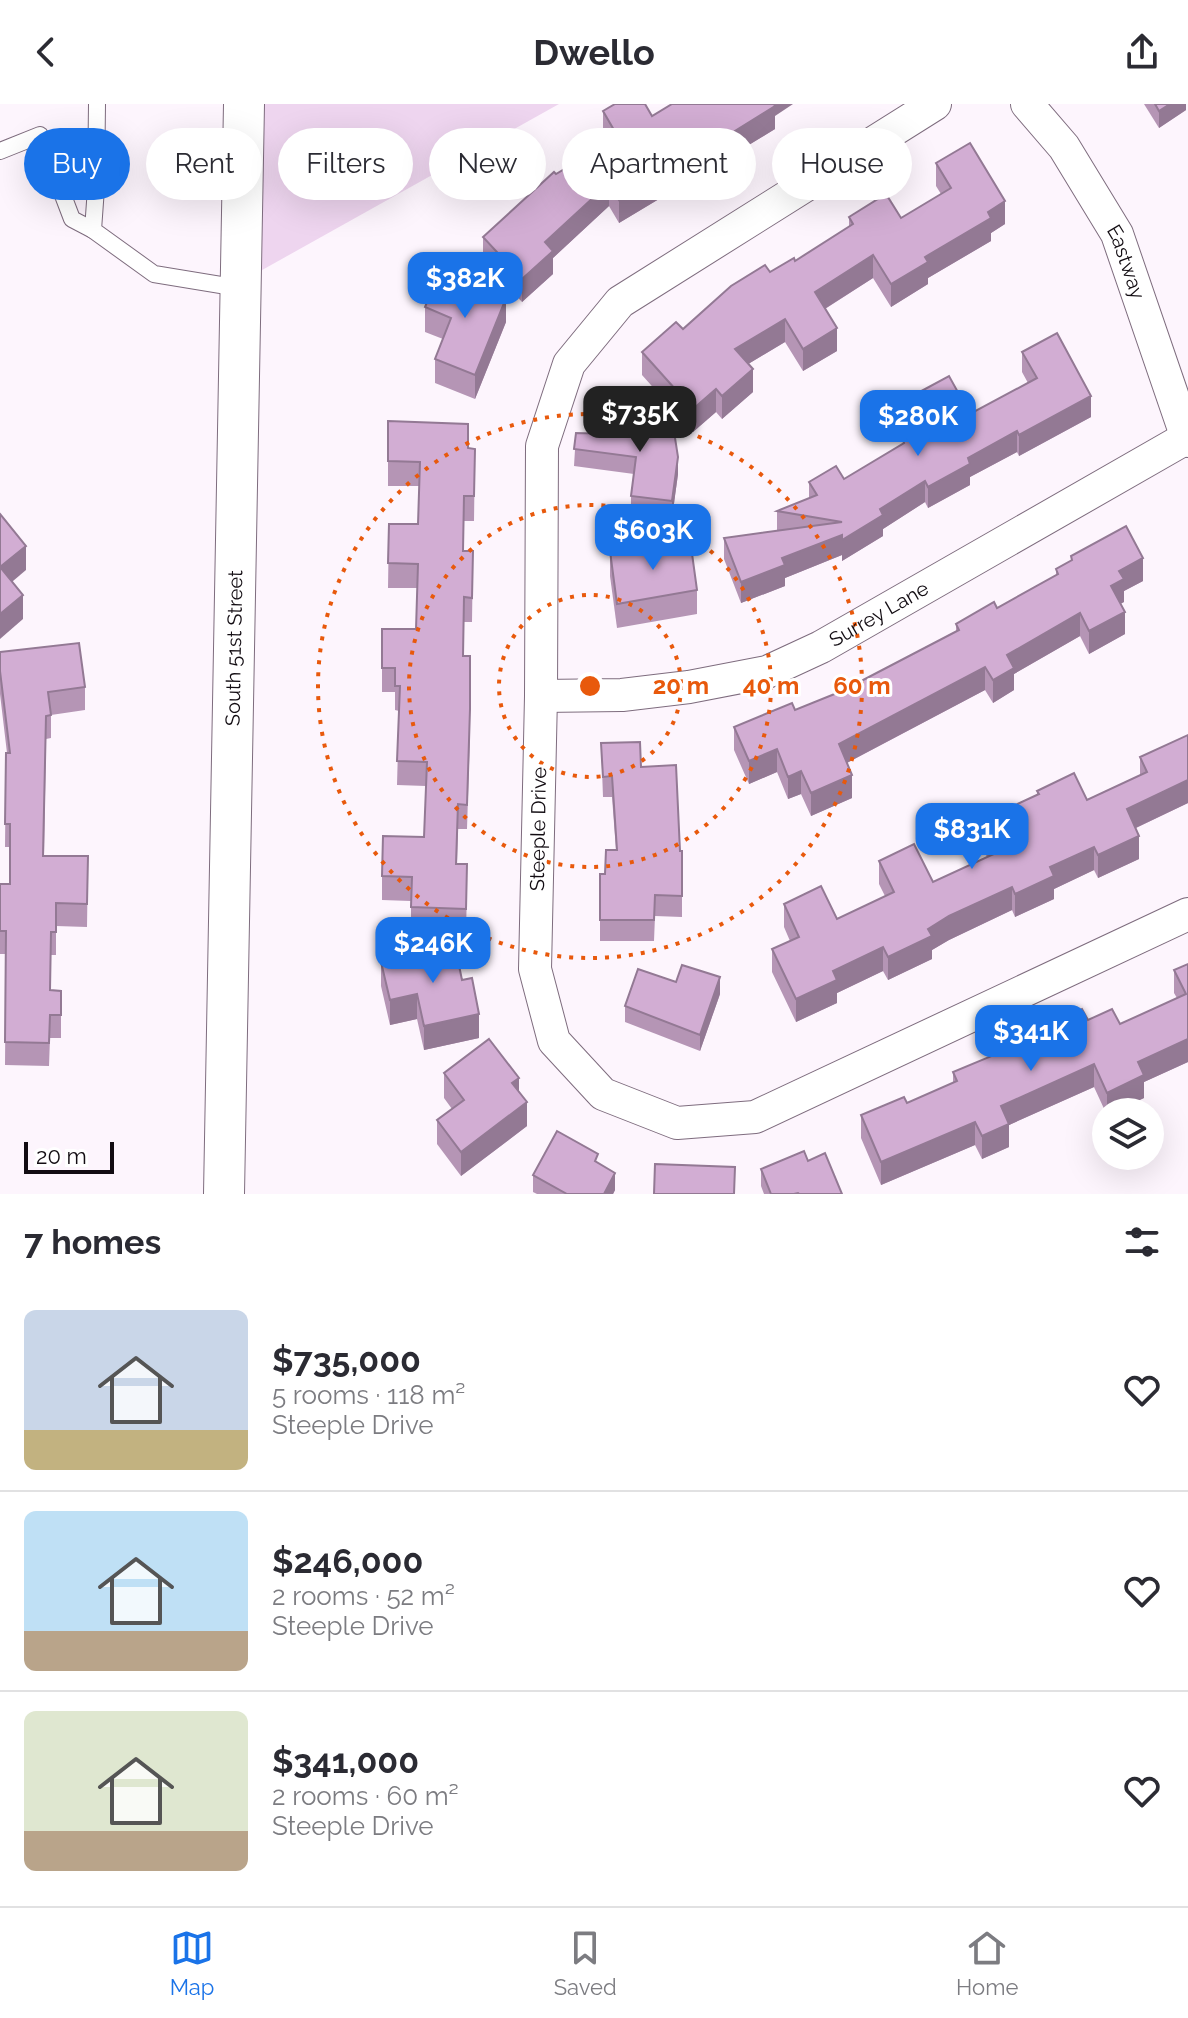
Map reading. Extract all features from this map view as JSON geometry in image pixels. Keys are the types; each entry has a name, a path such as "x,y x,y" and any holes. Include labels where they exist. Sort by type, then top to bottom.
{"street":[{"name":"South 51st Street","path":"224,1194 244,104"},
{"name":"Steeple Drive","path":"935,104 620,302 569,364 542,446 535,969 554,1041 603,1094 677,1123 755,1117 1188,914"},
{"name":"Eastway","path":"1027,104 1064,147 1117,234 1188,439"},
{"name":"Surrey Lane","path":"541,696 636,693 689,687 767,672 821,647 1188,439"}],"lane":[{"path":"93,230 97,104"},
{"path":"0,151 40,135 72,219 93,230 154,274 241,288"}],"shaded area":[{"path":"260,104 559,104 516,128 429,128 429,177 413,186 413,128 278,128 278,200 387,200 255,274 257,200 262,200 262,128 259,128"}],"building":[{"path":"615,104 645,104 652,116 672,104 775,106 740,128 613,128 603,111"},
{"path":"1155,104 1170,104 1159,111"},
{"path":"970,143 1005,201 988,212 991,218 925,257 928,262 891,284 873,255 815,292 837,328 803,349 785,319 735,349 753,369 722,396 716,389 693,409 642,352 676,322 683,329 731,286 765,265 770,272 794,258 795,261 853,224 849,217 876,200 890,200 901,218 951,188 936,163"},
{"path":"562,170 562,200 591,200 545,242 553,251 522,279 483,237 523,200 546,200 546,179 554,172"},
{"path":"440,271 506,298 475,375 435,359 451,318 425,307"},
{"path":"1057,333 1091,396 1019,435 1017,431 968,458 970,464 928,487 925,481 880,509 883,515 842,540 842,535 782,558 785,565 741,582 724,538 842,522 777,511 817,495 809,482 836,466 844,479 930,424 914,395 949,376 970,414 1037,378 1022,352"},
{"path":"615,417 673,425 678,457 672,501 631,496 636,457 574,449 576,433 613,434"},
{"path":"388,421 468,424 468,448 475,449 474,496 464,496 463,551 473,551 472,598 464,597 463,656 470,656 470,709 467,805 458,804 456,864 467,864 466,909 411,907 412,877 382,876 383,836 424,837 427,762 397,761 400,686 395,686 395,668 382,668 382,629 416,629 418,564 388,563 389,524 418,524 420,462 388,461"},
{"path":"0,514 26,546 0,567"},
{"path":"1126,526 1143,558 1119,571 1124,579 1111,586 1125,612 1089,631 1080,613 1007,655 1014,668 993,680 985,667 839,744 852,775 811,793 801,771 788,777 777,749 749,761 734,727 792,703 795,710 842,691 959,630 956,624 994,602 997,608 1058,574 1056,569 1072,560 1071,556"},
{"path":"690,539 697,590 617,604 610,551 665,543 664,550"},
{"path":"0,567 23,595 0,614"},
{"path":"79,643 85,687 48,692 51,715 46,716 43,856 88,856 87,904 56,903 56,932 51,932 50,990 61,991 61,1015 50,1015 49,1043 5,1042 6,931 0,931 0,884 10,884 10,824 5,824 6,753 10,753 0,652"},
{"path":"1188,735 1188,780 1127,809 1139,836 1098,855 1094,847 1050,867 1054,876 1015,894 1012,887 949,916 928,929 932,936 888,957 883,947 833,971 837,980 796,999 772,949 799,937 784,904 821,886 837,919 894,892 879,861 914,844 933,882 996,853 981,821 1039,794 1037,791 1074,773 1087,800 1147,772 1140,757"},
{"path":"640,742 641,767 676,765 682,896 655,895 654,920 600,920 600,874 605,874 606,850 617,850 612,776 603,777 601,743"},
{"path":"455,946 462,980 472,978 479,1014 424,1026 417,994 390,1000 381,962"},
{"path":"1188,964 1188,1039 1138,1062 1144,1075 1107,1093 1094,1064 1001,1106 1009,1124 982,1136 975,1122 881,1162 861,1115 904,1097 907,1103 957,1081 953,1072 1047,1033 1044,1027 1082,1009 1088,1020 1112,1009 1120,1024 1186,994 1174,970"},
{"path":"682,965 720,977 700,1035 625,1006 638,969 676,982"},
{"path":"489,1039 519,1078 512,1083 527,1102 461,1152 437,1120 464,1100 444,1073"},
{"path":"557,1131 598,1154 595,1161 615,1173 604,1194 567,1194 533,1175"},
{"path":"804,1151 808,1161 825,1153 842,1194 771,1194 761,1169"},
{"path":"655,1164 735,1167 734,1194 654,1194"}]}
